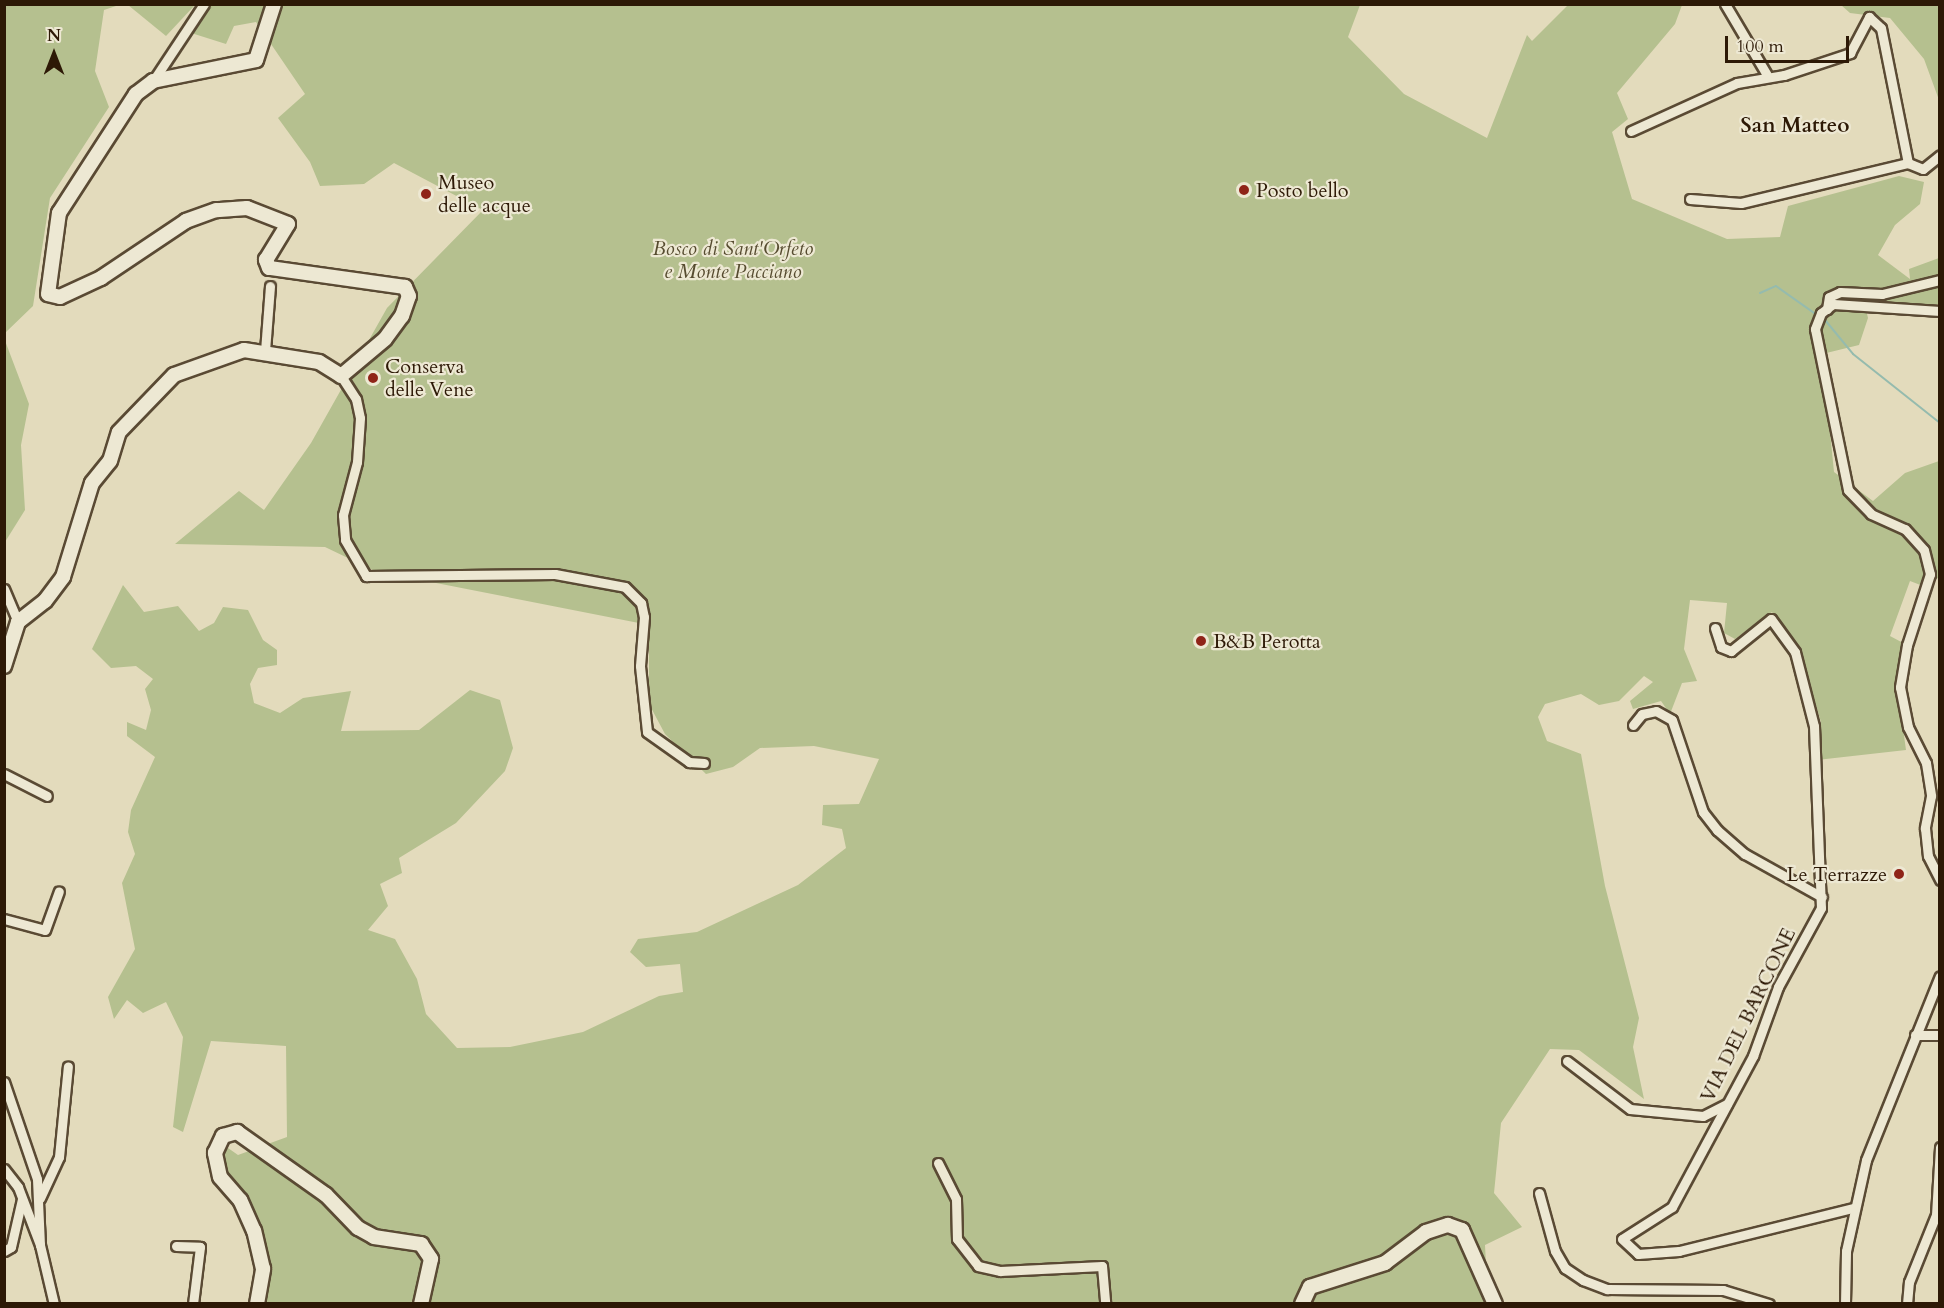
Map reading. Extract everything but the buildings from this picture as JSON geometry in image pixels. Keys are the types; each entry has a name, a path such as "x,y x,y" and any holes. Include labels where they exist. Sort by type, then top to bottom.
{"street":[{"path":"204,4 153,81 136,94 105,137 59,213 48,294 60,297 100,278 186,221 216,210 247,208 288,224 266,260 269,268 405,287 409,296 402,316 385,339 341,376"},
{"path":"153,81 256,60 274,4"},
{"path":"1725,4 1767,75"},
{"path":"1631,131 1767,75 1784,75 1850,53 1863,22 1877,18 1908,163"},
{"path":"1689,199 1741,203 1908,163 1923,169 1940,155"},
{"path":"1940,280 1882,294 1840,292 1829,297 1827,309 1815,329 1820,366 1848,490 1871,514 1905,529 1924,550 1930,574 1900,687 1908,727 1926,763 1931,796 1925,828 1928,856 1940,880"},
{"path":"265,351 270,286"},
{"path":"1827,309 1858,303 1915,313 1940,311"},
{"path":"4,666 18,622 45,601 63,577 92,483 110,461 118,432 174,375 210,358 244,350 265,351 320,362 341,376 356,399 360,418 357,462 343,515 345,540 366,576 555,574 625,587 641,603 644,617 640,672 647,732 689,762 704,763"},
{"path":"4,589 18,622"},
{"name":"VIA DEL BARCONE","path":"1715,628 1721,646 1731,651 1771,619 1795,652 1814,726 1821,908 1778,987 1753,1056 1672,1206 1623,1239 1628,1248 1638,1254 1679,1251 1853,1208"},
{"path":"1633,725 1642,714 1656,711 1672,720 1703,812 1717,830 1744,854 1822,897"},
{"path":"4,774 47,796"},
{"path":"4,919 45,930 59,891"},
{"path":"1845,1304 1853,1208 1915,1035 1940,976"},
{"path":"1915,1035 1940,1035"},
{"path":"1568,1061 1630,1109 1703,1116 1727,1104"},
{"path":"40,1198 59,1157 68,1066"},
{"path":"4,1082 40,1198 40,1245"},
{"path":"257,1304 263,1269 254,1231 240,1200 220,1178 215,1153 223,1136 237,1132 326,1195 358,1228 374,1237 421,1244 431,1259 421,1304"},
{"path":"1907,1304 1909,1282 1936,1215 1940,1147"},
{"path":"938,1163 956,1199 957,1239 978,1266 1000,1271 1102,1266 1105,1304"},
{"path":"4,1168 22,1199 40,1245 54,1304"},
{"path":"1539,1193 1555,1251 1565,1268 1583,1280 1607,1289 1723,1290 1769,1304"},
{"path":"4,1251 11,1247 22,1199"},
{"path":"1302,1304 1310,1287 1385,1263 1426,1232 1448,1225 1462,1230 1496,1304"},
{"path":"176,1246 200,1247 193,1304"}],"green space":[{"path":"5,4 119,5 104,10 95,71 109,107 50,198 33,306 5,333"},
{"path":"128,5 195,5 166,36"},
{"name":"Bosco di Sant'Orfeto e Monte Pacciano","path":"212,5 1360,5 1348,37 1404,94 1487,138 1527,35 1532,41 1568,5 1682,5 1675,24 1617,93 1628,119 1612,132 1632,199 1727,239 1780,237 1788,206 1899,176 1924,182 1920,204 1895,225 1878,255 1910,279 1909,269 1939,258 1939,304 1915,308 1864,301 1868,318 1859,345 1814,356 1828,412 1834,472 1873,501 1905,473 1939,461 1939,579 1924,571 1923,586 1910,581 1890,636 1905,644 1901,714 1906,750 1817,760 1821,722 1808,679 1772,612 1735,639 1724,633 1727,603 1690,600 1684,649 1697,681 1682,683 1670,714 1661,701 1633,709 1630,701 1653,682 1644,676 1619,701 1599,705 1581,694 1545,704 1538,717 1547,741 1581,754 1605,886 1639,1018 1633,1047 1644,1099 1579,1050 1550,1049 1501,1123 1494,1193 1522,1227 1485,1245 1488,1303 257,1303 263,1269 254,1231 220,1177 220,1161 228,1148 238,1155 287,1137 286,1046 211,1041 183,1132 173,1127 183,1037 166,1002 143,1013 127,1000 114,1019 108,997 135,949 122,883 135,854 128,832 131,810 155,757 127,736 127,722 146,730 151,710 145,689 153,679 136,666 111,668 92,649 123,585 144,612 178,606 199,631 214,623 223,607 248,610 263,640 277,650 277,665 258,668 250,684 254,703 280,713 303,698 351,691 341,731 419,730 470,690 500,700 513,748 505,771 456,823 399,858 402,873 380,884 388,906 368,930 395,939 417,979 426,1014 457,1048 510,1047 583,1032 659,996 683,992 680,964 646,967 630,952 638,939 697,932 798,885 846,848 842,829 822,825 823,805 859,804 879,759 814,746 760,748 733,767 706,774 665,734 649,704 649,625 375,571 325,547 175,544 239,491 264,510 311,443 387,308 483,210 394,163 364,184 320,186 310,162 278,118 305,94 256,22 234,26 226,44 188,32"},
{"path":"1841,5 1939,5 1939,100 1924,59 1890,18 1850,13"},
{"path":"4,338 29,404 21,445 25,510 5,542"}],"waterway":[{"path":"1760,293 1776,286 1817,315"},
{"path":"1825,320 1853,354 1940,423"}],"place":[{"name":"Posto bello","path":"1244,190"},
{"name":"Museo delle acque","path":"426,194"},
{"name":"Conserva delle Vene","path":"373,378"},
{"name":"B&B Perotta","path":"1201,641"},
{"name":"Le Terrazze","path":"1899,874"}],"district":[{"name":"San Matteo","path":"1795,126"}]}
